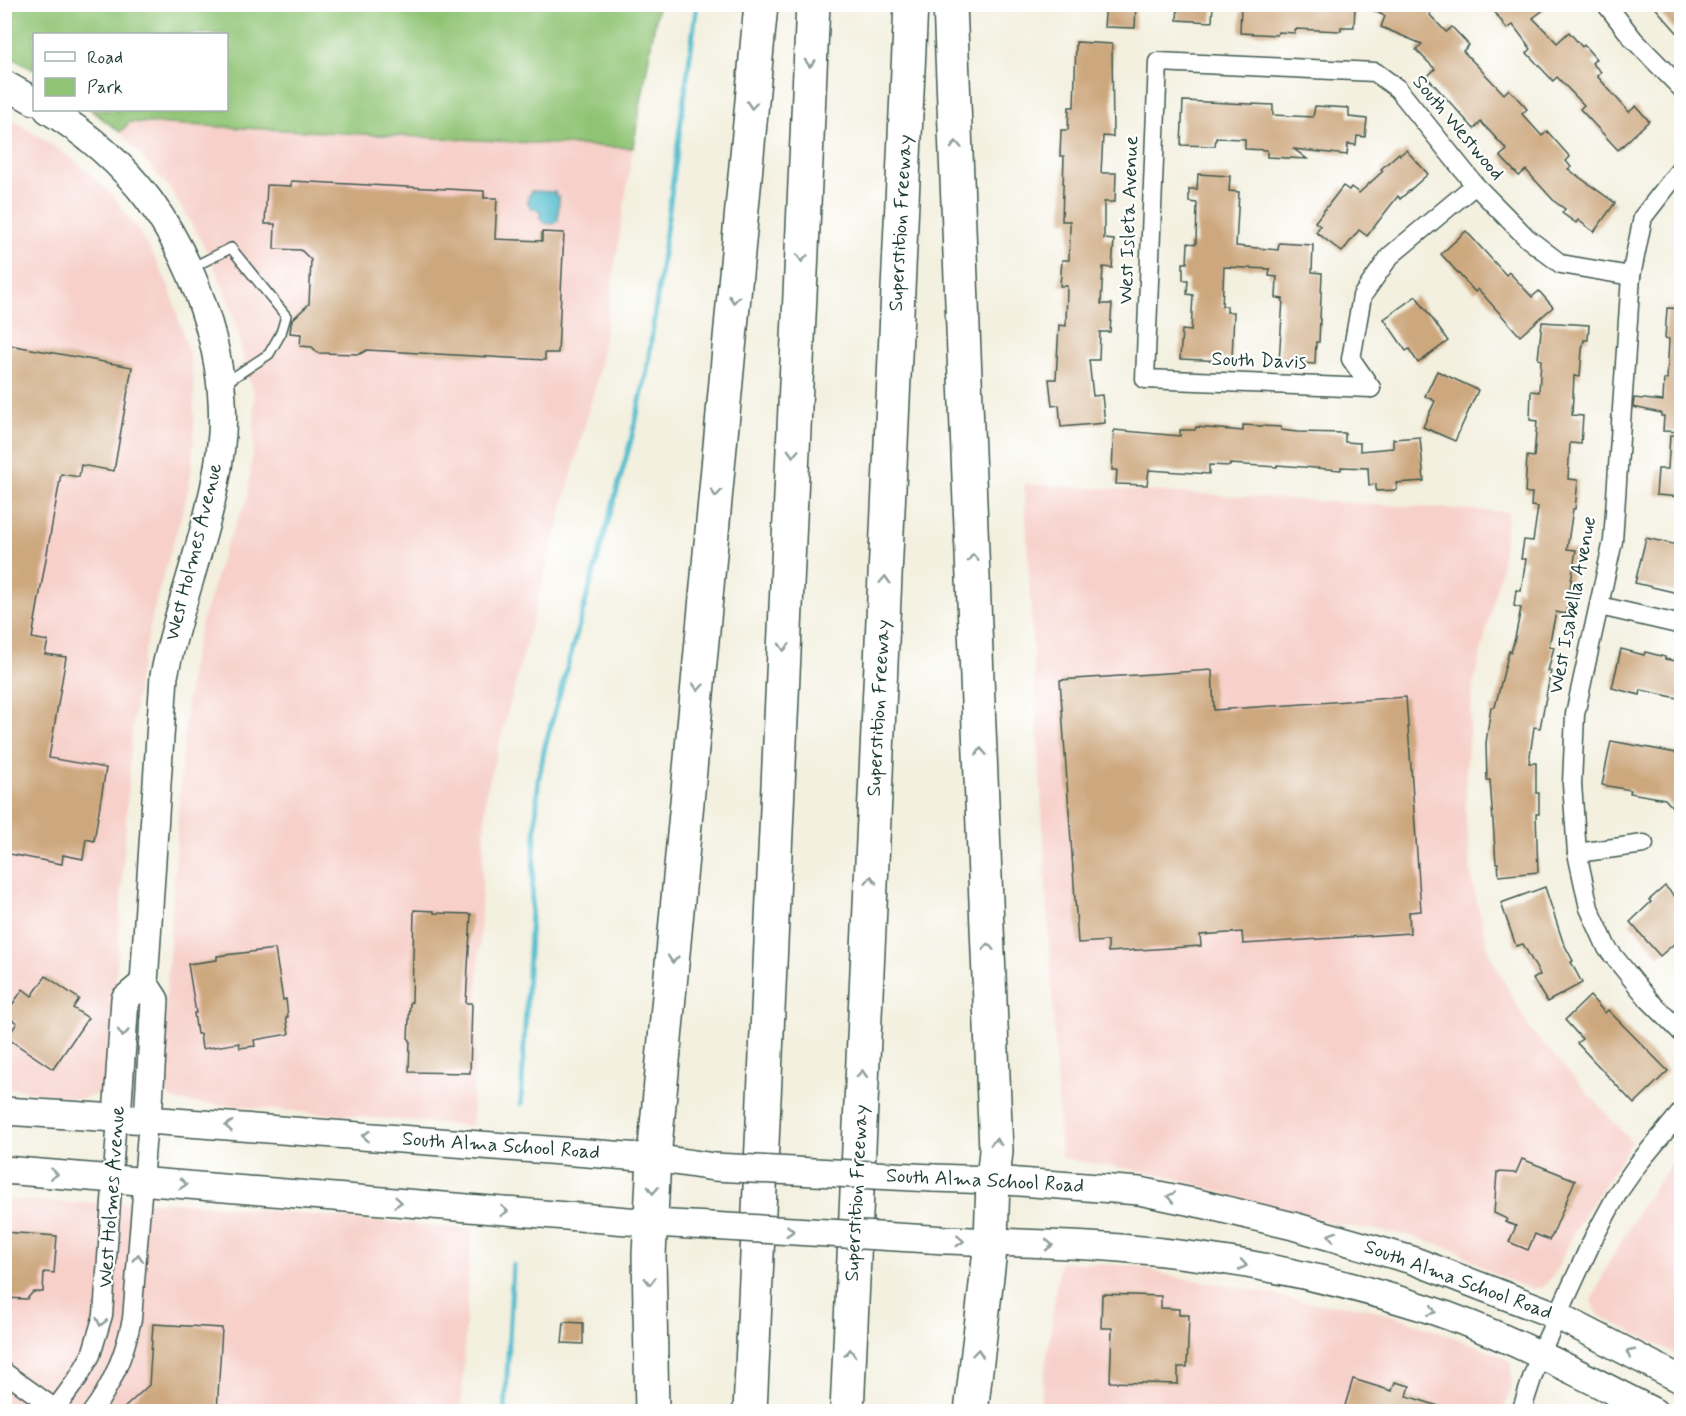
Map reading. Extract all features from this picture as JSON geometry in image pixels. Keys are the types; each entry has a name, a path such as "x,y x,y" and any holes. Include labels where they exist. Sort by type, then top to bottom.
{"highway":[{"path":"651,1412 649,1255 654,1158 761,4"},
{"path":"750,1412 813,4"},
{"name":"Superstition Freeway","path":"847,1412 911,4"},
{"path":"950,4 996,1151 991,1242 971,1412"}],"main road":[{"path":"4,84 33,100"},
{"name":"West Holmes Avenue","path":"49,111 107,153 149,200 168,229 188,269 206,315 215,350 220,386 222,434 214,483 164,676 144,983 155,1000 148,1120"},
{"name":"West Holmes Avenue","path":"117,1118 125,999 144,983"},
{"name":"South Alma School Road","path":"4,1112 148,1120 654,1158 714,1167 993,1179 1139,1191 1244,1213 1412,1260 1558,1316 1682,1380"},
{"name":"South Alma School Road","path":"4,1170 652,1223 1121,1248 1216,1261 1323,1280 1424,1308 1540,1354 1653,1412"}],"street":[{"path":"1606,4 1634,39 1682,89"},
{"name":"South Westwood","path":"1158,62 1375,72 1398,89 1474,185 1527,238 1561,264 1632,276"},
{"name":"West Isleta Avenue","path":"1145,379 1158,62"},
{"name":"West Isabella Avenue","path":"1682,167 1643,217 1632,276 1613,541 1575,714 1572,784 1577,853 1589,908 1607,948 1648,1000 1682,1033"},
{"name":"South Davis","path":"1145,379 1371,388 1351,359 1362,296 1390,256 1474,185"},
{"path":"1600,606 1682,625"},
{"path":"1577,853 1644,844"},
{"path":"1521,1412 1540,1354 1594,1238 1619,1191 1646,1152 1682,1111"},
{"name":"West Holmes Avenue","path":"58,1410 91,1355 104,1316 117,1118"},
{"name":"West Holmes Avenue","path":"92,1412 118,1368 127,1345 135,1297 148,1120"},
{"path":"4,1372 58,1410"}],"lane":[{"path":"188,269 231,248 286,315 281,333 269,354 220,386"}],"shaded area":[{"path":"4,114 77,162 111,194 136,227 169,286 190,357 194,388 191,475 186,500 157,597 139,676 132,731 110,1074 107,1085 101,1093 81,1099 5,1087"},
{"path":"130,122 633,148 598,376 486,793 472,1126 181,1102 170,1098 162,1085 183,744 191,666 199,631 225,547 247,500 254,443 254,393 246,370 235,320 218,274 200,238 168,186 120,132"},
{"path":"1024,484 1508,512 1501,569 1473,687 1466,771 1466,820 1472,882 1490,955 1529,1028 1632,1142 1578,1225 1555,1273 1543,1287 1533,1289 1524,1287 1491,1272 1456,1250 1408,1235 1340,1225 1165,1175 1061,1158"},
{"path":"1671,1164 1681,1168 1681,1356 1600,1316 1594,1309 1592,1301 1607,1266 1639,1210"},
{"path":"5,1200 73,1203 173,1202 471,1230 461,1411 5,1412"},
{"path":"1060,1262 1139,1266 1175,1277 1311,1303 1364,1307 1406,1320 1496,1353 1507,1360 1510,1363 1512,1379 1504,1411 1039,1412"}],"green space":[{"path":"5,4 658,4 633,148 130,122 120,132 92,111 228,111 228,33 33,33 33,69 5,54"}],"water":[{"path":"531,191 555,192 559,197 558,220 553,224 545,223 540,218 540,211 531,208 528,196"}],"building":[{"path":"1106,4 1136,4 1135,28 1104,27"},
{"path":"1178,4 1213,4 1212,22 1177,20"},
{"path":"1241,4 1348,4 1347,7 1355,7 1354,27 1341,27 1341,31 1295,29 1295,33 1278,32 1277,35 1240,33"},
{"path":"1359,4 1424,4 1432,8 1430,15 1446,32 1452,27 1469,45 1463,51 1504,94 1509,89 1527,109 1522,114 1542,136 1547,131 1570,157 1566,161 1571,167 1568,169 1615,203 1594,232 1578,220 1576,223 1562,213 1565,209 1555,202 1526,170 1519,176 1500,156 1507,150 1481,122 1474,129 1427,77 1435,69 1416,50 1422,44 1381,27 1385,16"},
{"path":"1489,4 1551,4 1533,18 1557,43 1569,32 1582,47 1584,45 1596,59 1592,63 1601,72 1597,76 1629,112 1636,106 1649,121 1618,150 1580,109 1584,105 1557,77 1553,81 1527,53 1531,49 1513,25 1507,29"},
{"path":"1652,4 1682,4 1682,38"},
{"path":"1076,42 1112,44 1113,137 1103,136 1101,173 1116,173 1115,202 1104,202 1104,239 1114,240 1112,268 1103,267 1101,304 1112,304 1110,332 1100,332 1099,360 1089,360 1093,396 1102,395 1105,423 1061,427 1059,405 1052,406 1049,379 1056,379 1059,325 1066,326 1067,286 1060,286 1062,260 1069,260 1070,221 1062,221 1064,156 1060,156 1061,130 1068,130 1069,107 1074,107"},
{"path":"1183,101 1273,105 1273,115 1313,117 1315,106 1349,108 1349,117 1367,119 1365,137 1357,136 1356,145 1348,144 1347,155 1294,149 1307,159 1267,157 1267,150 1245,149 1245,139 1216,138 1215,146 1181,145"},
{"path":"1406,150 1428,174 1400,199 1398,196 1367,236 1359,230 1342,252 1316,232 1320,226 1315,222 1343,186 1349,190 1351,187 1359,193 1383,171 1381,169 1399,153 1400,155"},
{"path":"1198,174 1230,176 1229,191 1239,192 1236,246 1278,250 1279,243 1313,245 1312,272 1322,273 1319,342 1316,342 1315,364 1279,362 1283,299 1276,298 1277,277 1269,276 1270,269 1224,267 1222,306 1227,306 1227,312 1234,312 1232,359 1224,358 1224,361 1180,359 1182,330 1191,331 1193,295 1187,294 1188,280 1183,280 1183,263 1187,263 1188,243 1196,244 1197,203 1189,202 1189,189 1197,189"},
{"path":"291,181 484,191 484,198 497,198 495,239 542,241 542,232 564,233 558,353 545,353 545,360 367,350 360,354 318,353 312,347 300,346 301,334 290,333 291,324 292,320 309,304 311,260 301,250 274,249 275,224 265,224 267,185 291,186"},
{"path":"1466,231 1506,275 1509,272 1532,297 1539,291 1553,307 1520,336 1478,289 1475,292 1441,254"},
{"path":"1416,296 1448,341 1418,363 1409,349 1406,351 1384,319"},
{"path":"1667,308 1682,309 1682,432 1663,431 1664,416 1661,416 1661,413 1633,407 1634,398 1663,401 1664,379 1667,379 1669,339 1665,338"},
{"path":"1542,322 1589,325 1588,340 1584,340 1582,350 1580,377 1574,376 1572,415 1583,416 1581,444 1570,443 1568,479 1578,480 1567,549 1576,550 1566,614 1556,612 1549,646 1554,647 1548,671 1551,671 1540,728 1534,727 1529,763 1536,763 1536,793 1539,793 1539,814 1536,814 1538,872 1499,876 1490,780 1487,780 1486,743 1491,707 1495,707 1509,651 1511,652 1515,638 1521,608 1514,606 1516,590 1521,591 1526,559 1521,559 1524,540 1533,541 1538,507 1531,506 1532,493 1525,493 1527,456 1534,457 1537,421 1530,420 1531,391 1539,392 1541,360 1538,359"},
{"path":"4,344 132,367 114,471 81,465 79,477 61,474 32,638 48,641 45,654 66,657 49,758 106,768 94,841 86,839 83,859 63,855 62,864 4,853"},
{"path":"1437,371 1478,390 1455,441 1423,427 1435,401 1425,396"},
{"path":"1243,425 1281,427 1281,430 1297,432 1345,433 1345,442 1360,443 1360,451 1393,448 1393,439 1420,437 1424,481 1396,483 1397,490 1376,491 1376,484 1369,485 1368,468 1341,467 1341,470 1230,464 1230,466 1209,465 1209,474 1149,470 1147,485 1116,484 1117,470 1112,470 1114,430 1180,436 1180,430 1195,430 1196,427 1243,431"},
{"path":"1670,435 1682,435 1682,497 1656,495 1658,469 1668,469"},
{"path":"1646,538 1682,546 1682,594 1635,583"},
{"path":"1621,649 1644,655 1645,652 1682,662 1682,699 1641,690 1640,695 1612,688"},
{"path":"1212,670 1214,710 1406,697 1421,911 1409,912 1410,933 1243,944 1242,932 1200,935 1201,946 1108,952 1108,941 1078,943 1060,680"},
{"path":"1611,741 1682,754 1682,818 1665,799 1602,785"},
{"path":"1665,886 1682,904 1682,937 1660,956 1630,922"},
{"path":"1545,887 1563,942 1582,983 1547,1002 1533,979 1540,975 1523,944 1516,946 1501,903"},
{"path":"414,910 471,914 466,1003 472,1003 470,1073 409,1072 410,1040 408,1038 410,1002 412,1002"},
{"path":"275,949 283,1000 286,999 289,1034 254,1040 255,1046 240,1048 239,1043 202,1049 200,1034 197,1034 188,964 217,960 217,956"},
{"path":"46,976 79,999 73,1008 88,1018 53,1069 7,1038 17,1023 5,1015 23,989 32,996"},
{"path":"1590,996 1605,1013 1608,1010 1668,1071 1634,1104 1577,1043 1582,1039 1565,1020"},
{"path":"1522,1159 1575,1180 1552,1236 1549,1240 1535,1234 1528,1250 1509,1242 1516,1226 1505,1222 1507,1219 1494,1213 1497,1172 1516,1173"},
{"path":"4,1232 57,1236 54,1273 44,1272 43,1292 33,1292 27,1299 4,1298"},
{"path":"1102,1294 1161,1296 1161,1308 1179,1309 1179,1315 1189,1315 1187,1367 1178,1367 1178,1384 1110,1382 1112,1328 1101,1328"},
{"path":"564,1322 583,1323 583,1344 562,1343"},
{"path":"153,1324 222,1328 217,1412 120,1412 149,1385"},
{"path":"1353,1379 1392,1391 1395,1382 1410,1386 1407,1396 1445,1408 1444,1412 1343,1412"}],"waterway":[{"path":"521,1104 538,782 545,746 631,440 647,371 697,4"},
{"path":"505,1412 513,1265"}]}
